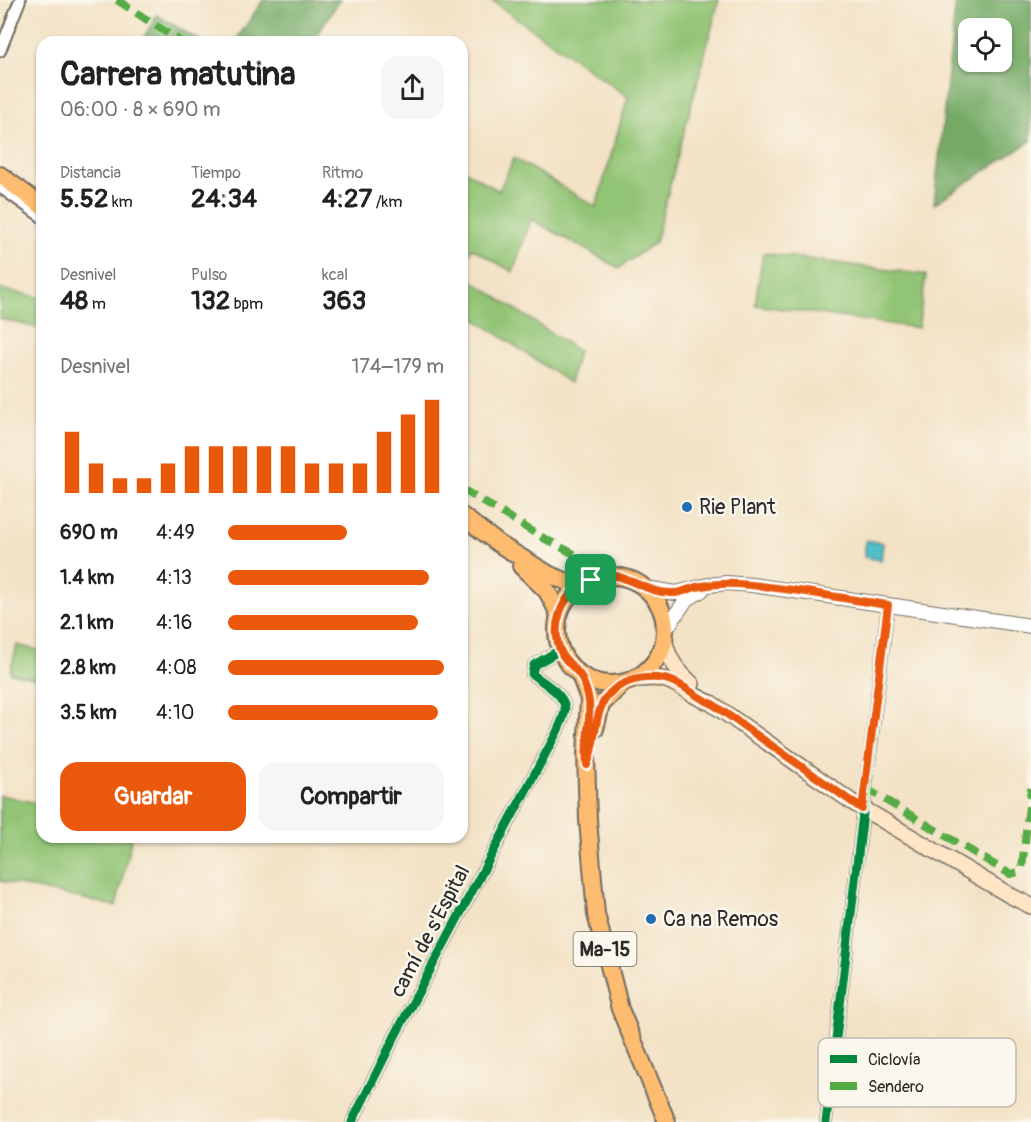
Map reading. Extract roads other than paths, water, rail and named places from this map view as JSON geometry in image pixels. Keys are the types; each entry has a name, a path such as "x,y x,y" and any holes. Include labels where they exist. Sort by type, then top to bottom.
{"main road":[{"path":"0,175 36,202"},
{"path":"468,521 499,544 550,575 568,582 585,582 617,576 638,583 645,588 656,600 664,618 670,660 681,675 706,695 711,703"},
{"path":"499,544 542,585 559,614"},
{"path":"560,650 557,624 559,614 569,596 585,582"},
{"name":"Ma-15","path":"587,765 601,705 628,682 653,666 665,636"},
{"name":"Ma-15","path":"560,650 567,663 580,675 589,699 586,754 588,820 596,914 620,1009 667,1122"},
{"path":"580,675 596,683 628,682 658,677 675,682 711,703 862,809 1031,906"}],"street":[{"path":"0,51 20,0"},
{"path":"0,188 36,214"},
{"path":"645,588 676,594 709,585 726,583 752,585 1031,627"},
{"path":"665,636 686,600 709,585"},
{"path":"836,1038 888,605"},
{"name":"camí de s'Espital","path":"352,1122 396,1034 557,732 566,711 564,703 558,694 532,674 534,665 560,650"},
{"path":"826,1122 828,1107"}],"water":[{"path":"866,540 883,543 881,560 864,557"}],"place":[{"name":"Rie Plant","path":"687,507"},
{"name":"Ca na Remos","path":"651,919"}]}
